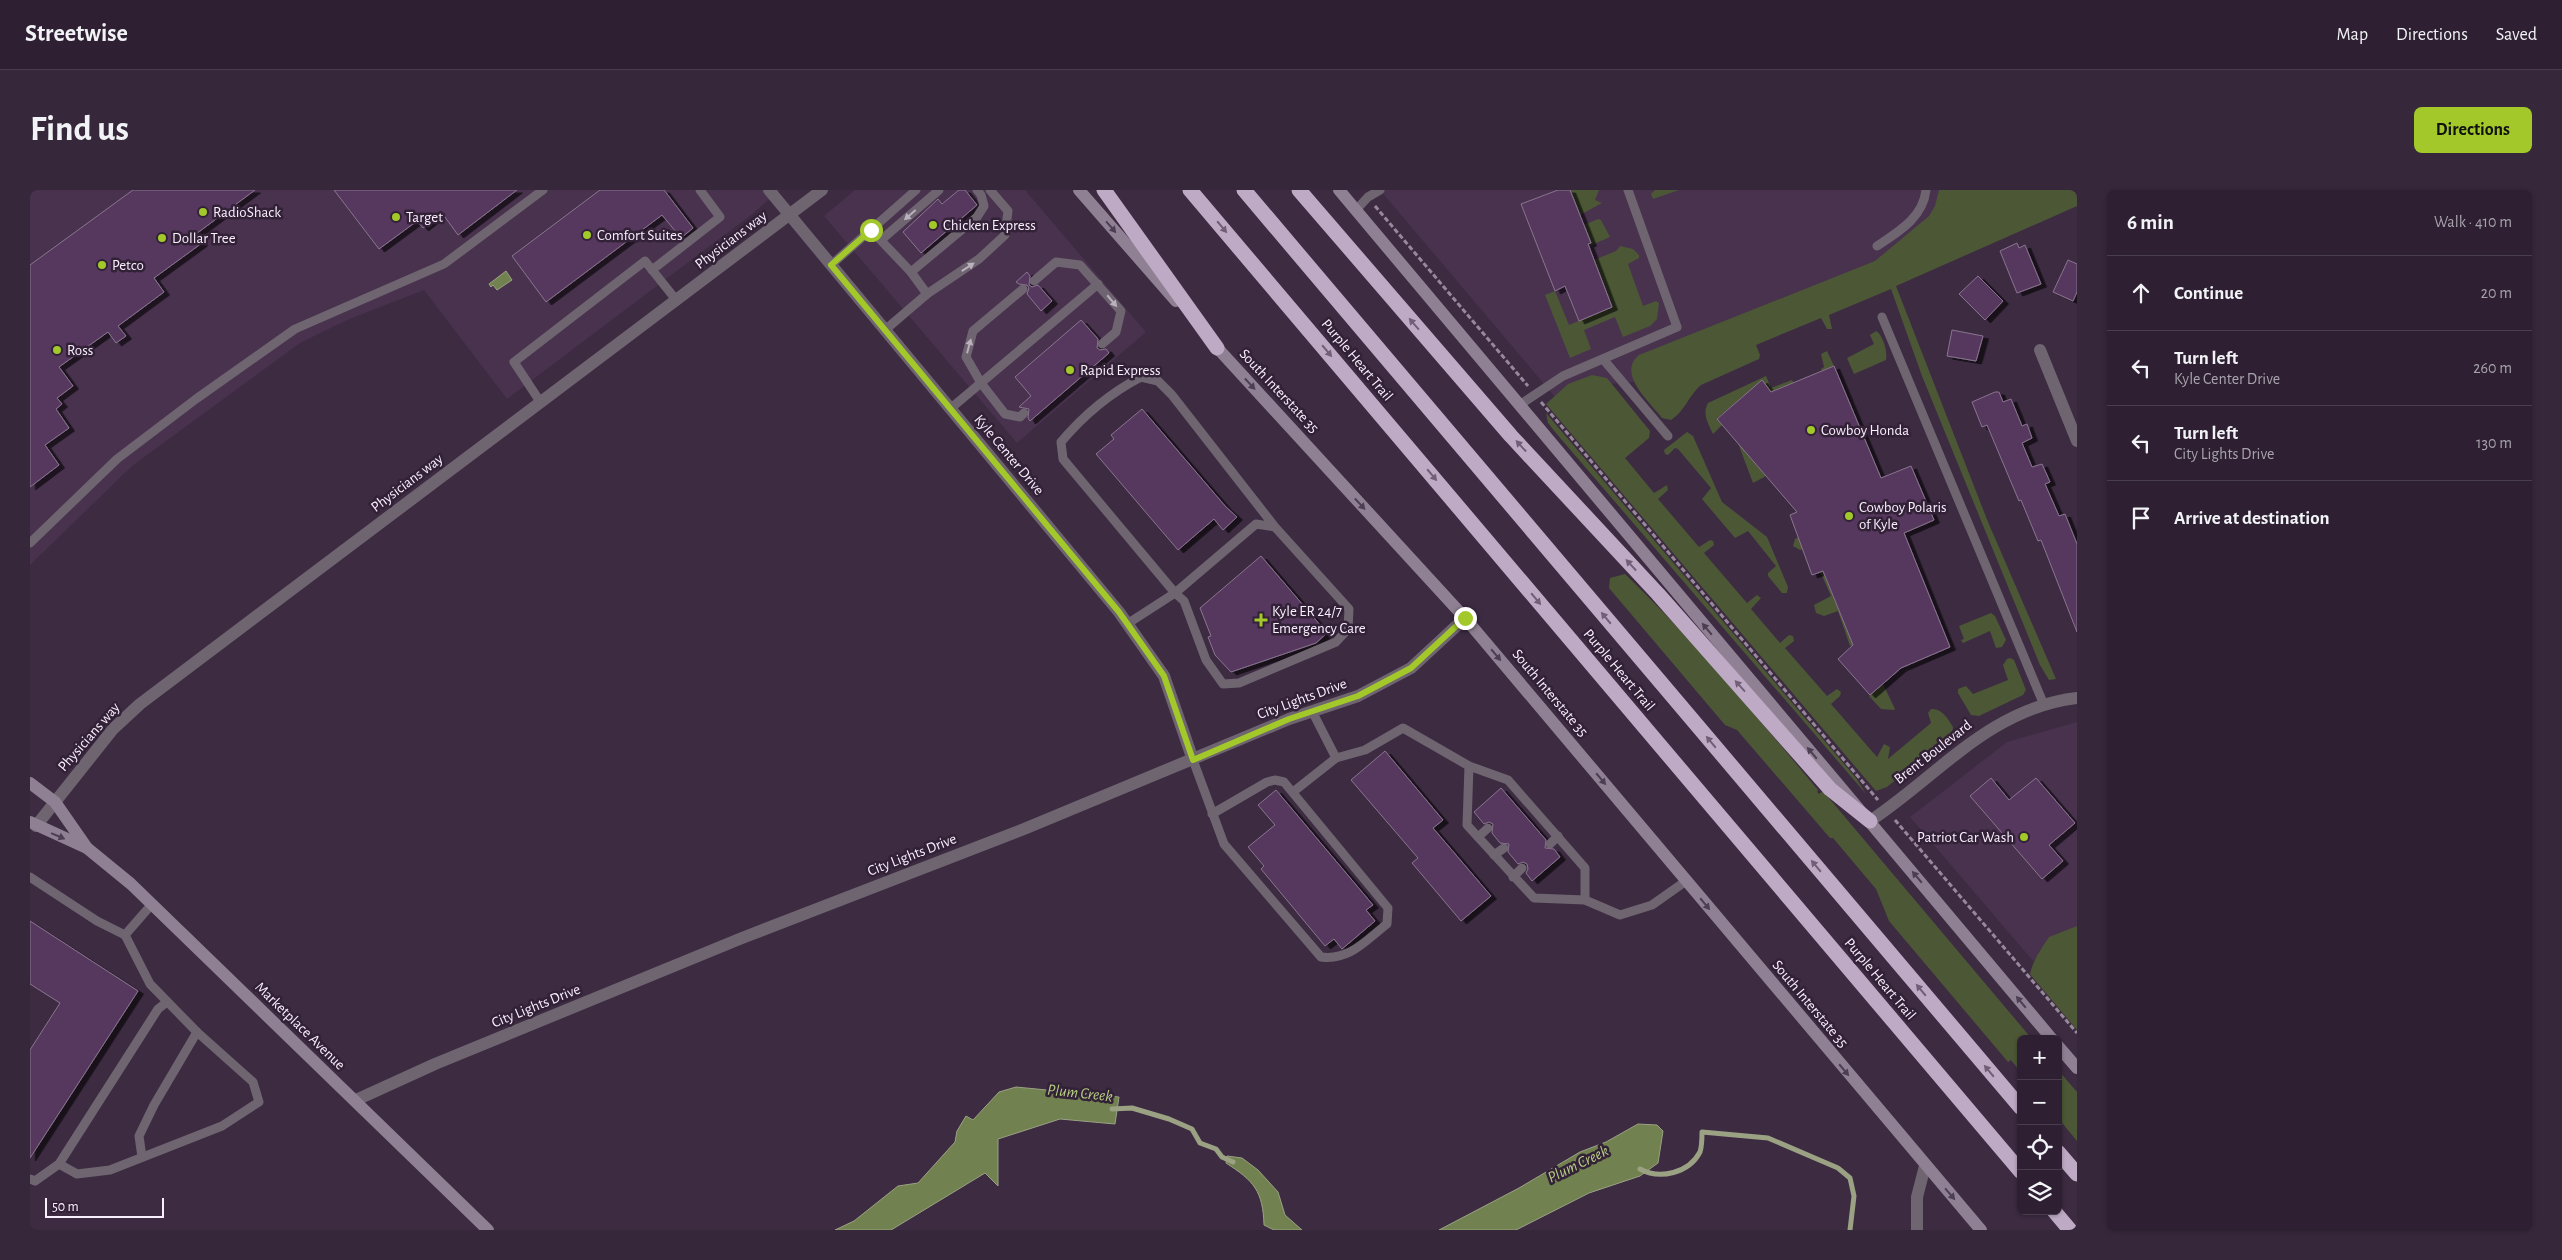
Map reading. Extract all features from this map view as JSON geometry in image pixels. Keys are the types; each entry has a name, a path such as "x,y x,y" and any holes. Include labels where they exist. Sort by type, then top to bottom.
{"highway":[{"path":"1104,190 1217,348"},
{"name":"Purple Heart Trail","path":"1190,190 2019,1170"},
{"name":"Purple Heart Trail","path":"1244,190 2017,1103"},
{"path":"1299,190 1511,436 1664,601 1830,789 1870,821"},
{"path":"2062,1157 2077,1174"},
{"path":"2057,1215 2070,1230"}],"main road":[{"name":"South Interstate 35","path":"1079,190 1217,348 1465,618 1981,1230"},
{"path":"1339,190 1521,404 1608,512 2049,1035"},
{"name":"Marketplace Avenue","path":"30,783 55,802 87,848 152,904 488,1230"},
{"name":"Marketplace Avenue","path":"33,824 87,848"},
{"path":"2062,1051 2077,1068"}],"street":[{"name":"Kyle Center Drive","path":"769,190 1127,624 1164,676 1193,760"},
{"name":"Physicians way","path":"33,824 55,802 113,730 140,704 542,403 822,190"},
{"path":"2040,350 2077,442"},
{"name":"City Lights Drive","path":"356,1100 435,1064 742,938 1312,712 1358,696 1411,668 1465,618"},
{"name":"Brent Boulevard","path":"1870,821 1971,740 2044,705 2077,698"},
{"path":"1917,1230 1917,1196 1926,1166"}],"lane":[{"path":"30,543 117,459 196,399 295,329 444,264 544,190"},
{"path":"652,270 720,217 700,190"},
{"path":"831,265 916,190"},
{"path":"882,240 939,190"},
{"path":"911,272 978,216 984,206 981,195 977,190"},
{"path":"885,330 927,294 979,259 1005,235 1008,211 990,190"},
{"path":"1356,210 1368,197 1380,190"},
{"path":"1521,404 1562,376 1677,327 1628,190"},
{"path":"1876,246 1898,231 1915,216 1925,199 1926,190"},
{"path":"871,230 911,272 927,294"},
{"path":"542,403 514,362 645,261 677,301"},
{"path":"1034,280 1056,262 1080,265 1121,311 1116,332 1102,344"},
{"path":"950,409 1098,284"},
{"path":"1023,289 973,331 966,357 981,383 1005,414 1020,416 1024,413"},
{"path":"1882,317 2044,705"},
{"path":"1603,359 1668,436"},
{"path":"1141,377 1158,381 1172,395 1275,527 1349,610 1348,629 1336,642 1239,683 1223,684 1206,660 1184,601 1176,592 1063,459 1061,442 1078,422 1122,386 1141,377"},
{"path":"1127,624 1176,592 1256,524 1275,527"},
{"path":"1312,712 1336,758"},
{"path":"1292,792 1336,758 1365,750 1403,728 1469,766 1508,780 1586,868 1585,900"},
{"path":"1193,760 1212,814 1224,844 1321,958 1333,959 1344,957 1387,924 1388,908 1284,782 1275,780 1267,782 1212,814"},
{"path":"1469,766 1467,825 1534,898 1585,900 1620,915 1652,905 1686,881"},
{"path":"1515,804 1523,796"},
{"path":"1532,824 1540,817"},
{"path":"1478,837 1488,828"},
{"path":"1550,844 1558,836"},
{"path":"1494,855 1504,848"},
{"path":"1513,876 1522,868"},
{"path":"30,877 97,921 125,934 150,984 197,1032 253,1082 258,1102 222,1126 110,1170 77,1174 59,1164"},
{"path":"125,934 152,904"},
{"path":"30,1179 35,1181 59,1164 158,1010 167,1002"},
{"path":"142,1157 139,1136 154,1105 197,1032"}],"path":[{"path":"1368,197 1871,792"},
{"path":"1901,828 2077,1033"}],"shaded area":[{"path":"30,190 780,190 751,215 507,399 424,290 347,320 300,343 132,466 30,565"},
{"path":"855,190 1025,190 1146,332 1017,443 824,216"},
{"path":"1380,190 2077,190 2077,206 1643,381 1610,384 1561,404"},
{"path":"1570,190 1599,190 1595,200 1602,203 1580,215"},
{"path":"1655,190 1679,190 1653,199 1651,194"},
{"path":"1939,190 2077,190 2077,206 1896,286 1988,522 2056,679 2049,680 2040,665 1922,376 1891,289 1829,315 1832,329 1827,329 1821,318 1756,345 1760,355 1759,359 1701,385 1680,412 1671,420 1662,418 1643,396 1637,388 1631,371 1633,363 1639,355 1875,261 1929,216 1935,206"},
{"path":"1598,219 1601,220 1610,237 1589,246 1591,243 1584,225"},
{"path":"1620,246 1633,249 1639,255 1639,258 1628,264 1643,306 1656,301 1659,303 1657,319 1650,326 1623,337 1615,317 1584,330 1591,349 1570,358 1545,295 1555,291 1569,325 1612,307 1594,260 1616,251"},
{"path":"1876,331 1881,336 1884,344 1886,360 1854,374 1847,358 1874,344 1870,335"},
{"path":"1827,351 1834,366 1822,371 1821,369 1824,367 1821,354"},
{"path":"1592,375 1607,378 1650,431 1649,438 1625,458 1654,493 1667,485 1668,490 1658,499 1699,547 1710,540 1713,541 1714,545 1704,553 1747,603 1757,595 1761,598 1751,609 1780,643 1789,635 1793,636 1794,641 1785,648 1827,696 1837,689 1841,692 1840,696 1831,704 1877,757 1884,744 1890,747 1888,759 1931,723 1928,713 1931,709 1938,710 1947,718 1953,727 1952,734 1887,787 1876,791 1546,404 1568,384"},
{"path":"1766,376 1771,388 1792,380 1794,383 1771,392 1762,381 1717,418 1722,425 1713,434 1706,415 1708,403"},
{"path":"1546,413 1856,778 1866,794 1555,432 1548,423"},
{"path":"1687,432 1693,436 1722,502 1767,537 1788,587 1787,593 1782,593 1768,576 1768,573 1776,566 1748,531 1735,538 1702,499 1711,488 1678,449 1675,448 1668,455 1665,454 1664,450"},
{"path":"1738,443 1766,476 1753,483"},
{"path":"1807,533 1853,645 1850,646 1838,611 1824,616 1816,613 1814,605 1831,596 1809,546 1800,550 1793,546 1795,539"},
{"path":"1625,574 1676,625 1772,735 1818,790 1817,792 1819,794 1823,791 2029,1035 2017,1035 2017,1068 2011,1060 2008,1062 1889,921 1876,889 1833,838 1830,838 1737,730 1725,725 1609,588 1610,578"},
{"path":"1991,613 1995,616 2006,640 2002,647 1996,648 1990,631 1963,643 1961,640 1964,639 1959,626"},
{"path":"2010,658 2014,660 2026,690 2023,695 1979,716 1971,715 1958,693 1958,689 1966,686 1973,694 2008,680 2003,665"},
{"path":"1883,684 1894,710 1881,709 1869,696"},
{"path":"2077,722 2077,928 2053,939 2033,961 1910,817 2007,742"},
{"path":"2077,926 2077,1030 2030,974 2035,959 2049,937"},
{"path":"2062,1075 2077,1092 2077,1141 2062,1123"}],"water":[{"path":"506,271 512,280 497,290 493,285 491,287 489,284"},
{"path":"1016,1087 1119,1097 1115,1124 1060,1119 998,1139 998,1186 985,1173 891,1230 835,1230 854,1221 898,1186 918,1183 955,1142 957,1131 966,1116 973,1120 999,1092"},
{"path":"1638,1124 1657,1125 1663,1131 1658,1163 1640,1176 1589,1193 1516,1230 1439,1230 1519,1188 1580,1152 1606,1142"},
{"path":"1227,1156 1242,1158 1258,1170 1278,1192 1285,1215 1302,1230 1274,1230 1264,1225 1259,1195 1244,1176 1226,1163"}],"building":[{"path":"133,190 255,190 196,234 202,243 154,278 164,292 118,326 126,336 116,343 108,332 59,367 73,386 57,398 62,404 56,409 69,428 45,445 59,465 30,487 30,265"},
{"name":"Target","path":"334,190 517,190 458,235 442,213 423,228 417,221 379,249"},
{"name":"Comfort Suites","path":"600,190 664,190 693,228 681,238 662,215 546,302 512,256"},
{"name":"Chicken Express","path":"959,190 965,190 977,205 921,253 903,232 938,199 942,204"},
{"path":"1558,190 1570,190 1591,243 1588,244 1612,307 1579,321 1565,286 1555,291 1521,204"},
{"path":"2017,243 2019,248 2025,245 2041,284 2017,293 2000,251"},
{"path":"2068,260 2077,264 2077,292 2073,301 2053,292"},
{"path":"1027,272 1030,276 1029,285 1032,287 1038,285 1052,301 1041,311 1027,294 1029,288 1027,285 1016,282"},
{"path":"1978,276 2003,301 1985,320 1959,294"},
{"name":"Rapid Express","path":"1081,320 1098,339 1097,348 1100,350 1106,349 1109,353 1030,421 1028,418 1029,409 1019,407 1031,396 1015,377"},
{"path":"1952,330 1983,336 1976,361 1947,356"},
{"path":"1834,366 1881,478 1911,466 1934,520 1904,533 1950,647 1901,668 1870,695 1838,659 1853,645 1823,571 1812,575 1790,515 1797,512 1717,419 1762,380 1771,392"},
{"path":"1999,392 2003,402 2011,399 2022,426 2027,424 2032,438 2022,443 2032,467 2042,464 2050,482 2045,484 2059,516 2065,514 2077,544 2077,632 2041,540 2038,541 2021,500 2019,501 1987,425 1982,427 1972,402"},
{"path":"1142,409 1226,507 1237,517 1223,530 1214,519 1178,550 1096,454 1114,439 1111,435"},
{"name":"Kyle ER 24/7 Emergency Care","path":"1261,556 1327,633 1316,643 1231,672 1215,655 1208,637 1211,636 1200,608"},
{"path":"1385,751 1443,820 1433,828 1491,896 1461,921 1412,863 1418,858 1351,780"},
{"path":"1991,778 2009,800 2036,778 2075,823 2049,845 2063,861 2042,879 1970,796"},
{"path":"1501,788 1546,840 1545,848 1554,849 1560,857 1532,881 1526,873 1528,869 1527,864 1523,862 1518,864 1508,852 1509,844 1500,843 1492,833 1493,824 1489,822 1484,824 1474,812"},
{"path":"1276,790 1373,905 1366,910 1375,921 1342,949 1334,939 1325,946 1261,869 1264,866 1248,847 1275,825 1258,805"},
{"path":"30,921 138,991 30,1158 30,1050 60,1003 30,984"}],"waterway":[{"name":"Plum Creek","path":"1112,1109 1132,1108 1169,1119 1192,1129 1200,1143 1216,1149 1222,1157 1233,1162"},
{"name":"Plum Creek","path":"1640,1169 1656,1174 1681,1170 1689,1165 1700,1152 1702,1132 1768,1138 1838,1168 1850,1178 1854,1196 1850,1230"}],"place":[{"name":"RadioShack","path":"203,212"},
{"name":"Target","path":"396,217"},
{"name":"Chicken Express","path":"933,225"},
{"name":"Comfort Suites","path":"587,235"},
{"name":"Dollar Tree","path":"162,238"},
{"name":"Petco","path":"102,265"},
{"name":"Ross","path":"57,350"},
{"name":"Rapid Express","path":"1070,370"},
{"name":"Cowboy Honda","path":"1811,430"},
{"name":"Cowboy Polaris of Kyle","path":"1849,516"},
{"name":"Kyle ER 24/7 Emergency Care","path":"1261,620"},
{"name":"Patriot Car Wash","path":"2024,837"}],"route":[{"path":"871,230 831,265 1119,612 1164,676 1193,760 1289,719 1358,696 1411,668 1465,618"}]}
